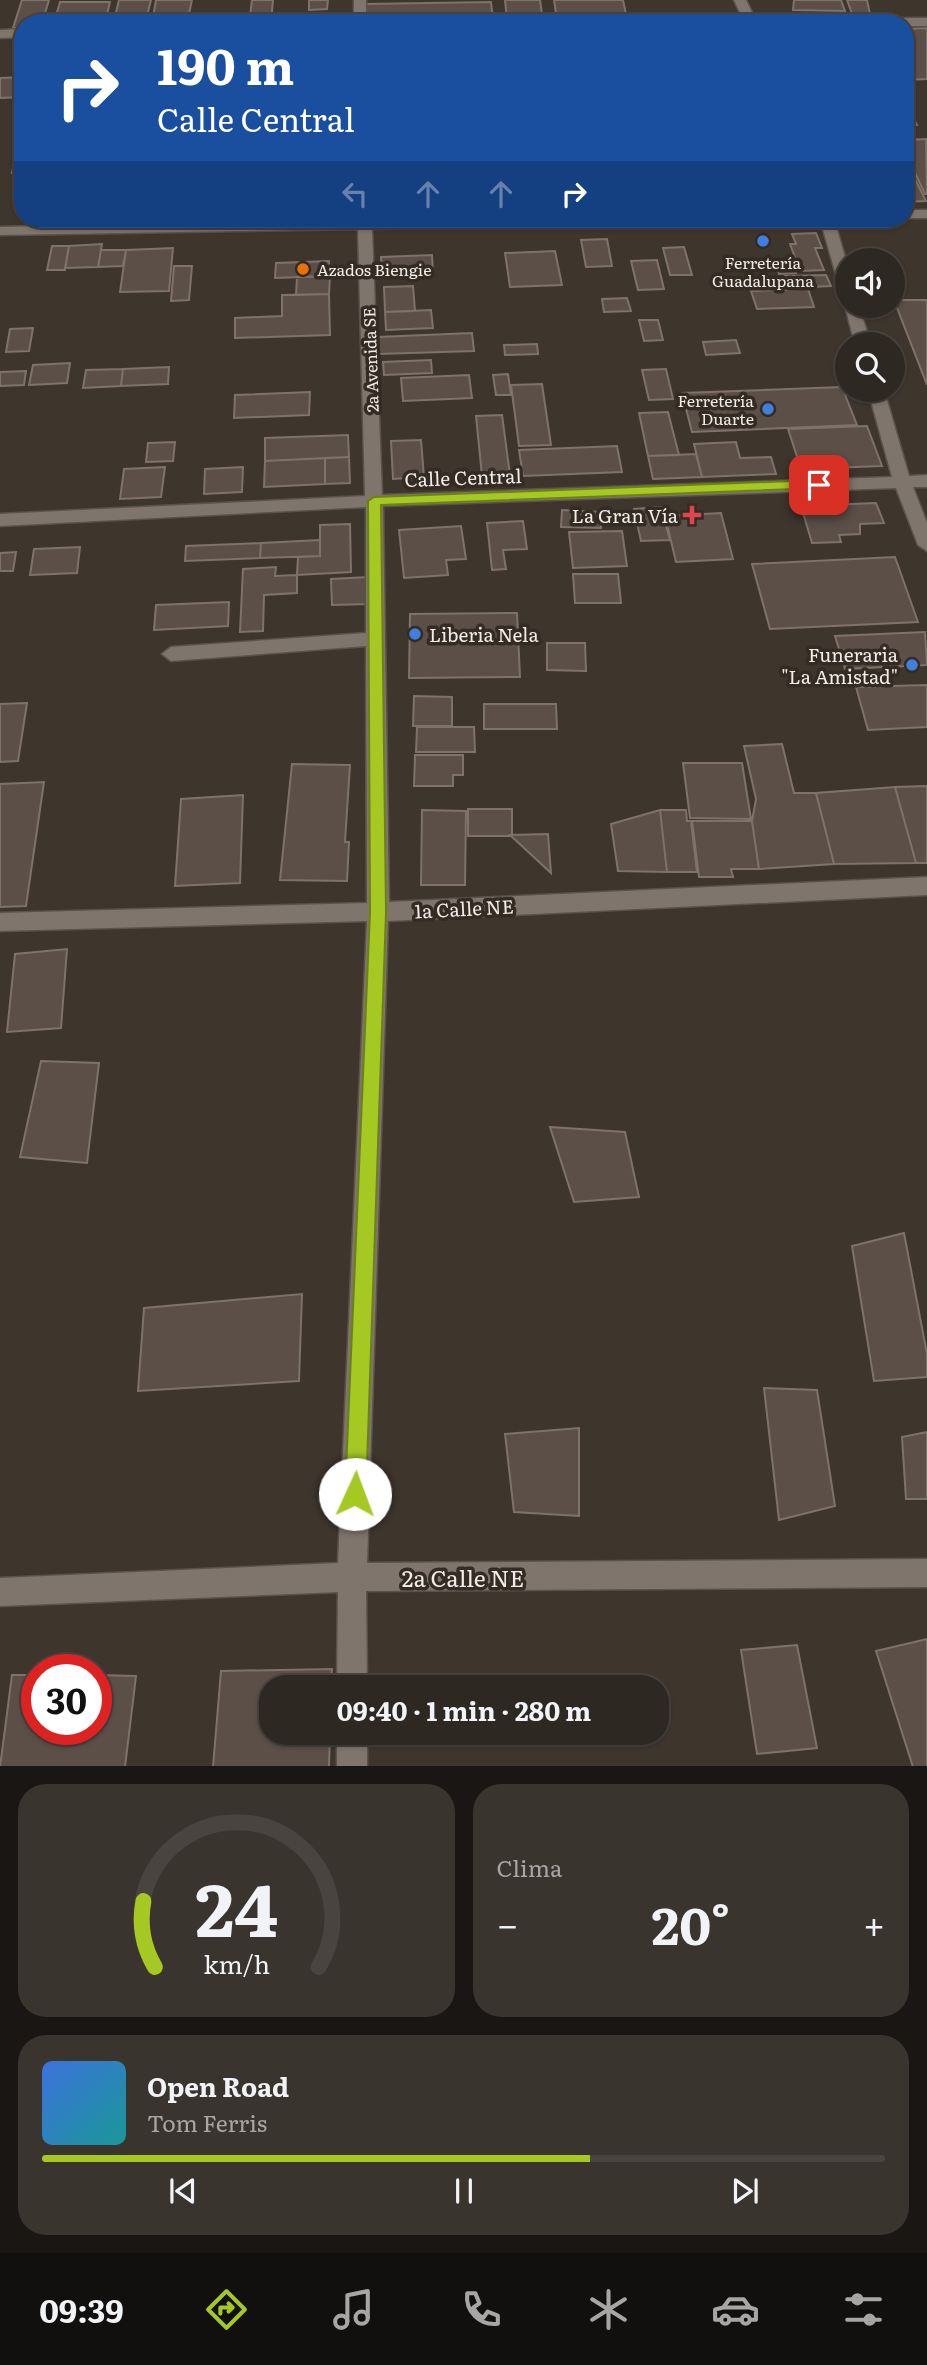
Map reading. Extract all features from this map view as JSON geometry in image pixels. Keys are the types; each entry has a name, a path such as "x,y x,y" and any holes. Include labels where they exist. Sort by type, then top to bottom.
{"street":[{"path":"0,231 122,228"},
{"name":"2a Avenida SE","path":"352,1675 352,1577 378,912 374,501 365,228"},
{"path":"830,228 835,248"},
{"path":"879,402 902,481 927,545"},
{"name":"Calle Central","path":"0,520 374,501 927,481"},
{"path":"171,654 376,639"},
{"name":"1a Calle NE","path":"0,922 378,912 927,886"},
{"name":"2a Calle NE","path":"0,1592 352,1577 927,1573"},
{"path":"352,1745 352,1766"}],"building":[{"path":"22,0 49,0 45,14 18,14"},
{"path":"119,0 151,0 148,14 116,14"},
{"path":"156,0 192,0 189,14 154,14"},
{"path":"252,0 273,0 272,14 250,14"},
{"path":"309,0 328,0 327,9 309,10"},
{"path":"505,0 540,0 542,14 506,14"},
{"path":"554,0 623,0 626,14 556,14"},
{"path":"794,0 841,0 845,11 793,10"},
{"path":"847,0 867,0 870,14 852,14"},
{"path":"60,2 110,2 107,14 56,14"},
{"path":"491,2 492,14 364,14 364,4"},
{"path":"927,28 927,79 914,80 914,29"},
{"path":"14,77 14,97 0,98 0,78"},
{"path":"926,139 927,194 914,171 914,140"},
{"path":"914,177 926,201 914,202"},
{"path":"816,233 822,248 815,248 824,270 800,271 790,244 796,244 792,234"},
{"path":"607,239 612,266 586,267 581,240"},
{"path":"102,244 98,267 65,268 69,246"},
{"path":"52,246 69,246 65,270 47,270"},
{"path":"684,247 692,275 670,275 663,248"},
{"path":"173,248 169,291 120,292 126,250"},
{"path":"101,250 126,250 123,266 98,267"},
{"path":"555,251 562,285 510,287 505,253"},
{"path":"432,255 433,272 382,274 381,257"},
{"path":"657,260 664,289 638,290 631,261"},
{"name":"Azados Biengie","path":"329,261 330,276 275,278 276,263"},
{"path":"775,264 793,264 796,273 779,274"},
{"path":"174,266 192,266 189,300 171,301"},
{"path":"826,275 831,286 789,288 785,276"},
{"path":"330,276 329,294 296,295 297,277"},
{"path":"413,286 415,311 385,312 384,287"},
{"path":"808,289 814,307 757,309 751,291"},
{"path":"329,294 330,335 235,338 235,318 282,316 282,295"},
{"path":"627,298 631,311 604,312 602,299"},
{"path":"905,300 927,300 927,385 901,318 905,318"},
{"path":"431,310 433,328 386,330 385,312"},
{"path":"639,320 658,320 663,340 644,341"},
{"path":"33,328 29,351 6,352 10,329"},
{"path":"472,333 474,351 379,354 378,337"},
{"path":"736,340 740,353 706,355 703,342"},
{"path":"537,344 538,354 505,355 504,345"},
{"path":"431,360 432,373 384,375 383,362"},
{"path":"70,363 67,383 29,385 33,365"},
{"path":"169,367 168,384 121,386 123,369"},
{"path":"123,369 121,386 83,388 86,370"},
{"path":"666,369 673,399 649,400 642,370"},
{"path":"26,371 24,385 0,386 0,372"},
{"path":"508,374 511,395 496,395 493,375"},
{"path":"469,375 472,398 403,401 401,378"},
{"path":"542,384 551,445 519,446 511,385"},
{"name":"Ferretería Duarte","path":"835,387 835,402 848,402 857,425 692,432 682,393"},
{"path":"310,392 309,415 234,418 235,395"},
{"path":"668,412 679,455 648,456 639,413"},
{"path":"502,415 510,475 482,476 476,416"},
{"path":"867,426 882,466 801,469 788,429"},
{"path":"348,435 349,457 265,461 265,438"},
{"path":"421,440 424,477 393,479 391,441"},
{"path":"175,442 173,461 146,462 148,443"},
{"path":"736,442 740,458 771,457 776,474 702,477 694,444"},
{"path":"617,446 622,472 523,476 519,450"},
{"path":"696,454 702,477 653,479 648,456"},
{"path":"349,457 350,483 325,484 325,458"},
{"path":"325,458 325,484 264,487 265,461"},
{"path":"165,467 161,497 120,499 124,469"},
{"path":"243,467 242,492 204,494 205,469"},
{"path":"876,503 884,523 860,524 860,534 839,535 841,542 812,543 801,506"},
{"path":"661,507 670,540 641,541 634,509"},
{"path":"562,510 601,512 601,528 561,527"},
{"path":"721,513 733,559 676,562 665,516"},
{"path":"523,521 527,549 503,550 506,569 492,570 487,523"},
{"path":"350,524 351,572 297,575 298,557 320,556 320,525"},
{"path":"461,526 466,559 446,560 448,575 404,578 399,530"},
{"path":"622,531 627,566 573,568 569,532"},
{"path":"320,540 320,556 260,558 261,543"},
{"path":"261,543 260,558 185,561 186,546"},
{"path":"80,547 77,573 30,575 34,549"},
{"path":"16,552 13,571 0,571 0,553"},
{"path":"895,557 918,622 770,629 752,564"},
{"path":"276,567 275,576 297,575 297,593 264,595 263,631 240,632 243,569"},
{"path":"573,574 618,574 621,603 575,603"},
{"path":"368,577 370,604 332,605 331,579"},
{"path":"229,602 228,626 154,630 156,605"},
{"path":"517,613 520,677 409,678 410,614"},
{"path":"925,632 927,665 845,669 835,636"},
{"path":"547,643 585,643 586,671 547,670"},
{"path":"927,685 927,727 868,730 856,687"},
{"path":"414,696 452,697 452,726 413,726"},
{"path":"27,703 18,761 0,762 0,704"},
{"path":"484,704 556,704 557,729 484,729"},
{"path":"417,727 474,727 475,752 416,752"},
{"path":"782,744 794,793 816,793 834,864 759,869 752,821 756,799 744,746"},
{"path":"415,755 463,755 463,775 453,775 453,786 414,786"},
{"path":"683,763 742,763 751,819 690,818"},
{"path":"292,764 350,765 345,842 349,842 347,881 280,880"},
{"path":"44,782 26,906 0,907 0,784"},
{"path":"927,786 927,863 916,863 895,787"},
{"path":"895,787 916,863 834,864 816,793"},
{"path":"243,795 240,883 175,886 181,799"},
{"path":"468,809 512,809 512,836 468,836"},
{"path":"422,810 466,811 465,885 421,885"},
{"path":"660,810 686,810 687,821 691,821 697,872 667,872"},
{"path":"660,810 667,872 618,871 611,824"},
{"path":"692,821 752,821 759,869 731,869 733,877 699,877"},
{"path":"548,834 551,873 510,835"},
{"path":"67,949 61,1028 7,1032 15,954"},
{"path":"41,1061 99,1063 87,1163 20,1157"},
{"path":"550,1127 625,1132 639,1197 574,1202"},
{"path":"904,1233 927,1354 927,1377 874,1381 852,1246"},
{"path":"302,1294 299,1381 138,1391 144,1308"},
{"path":"764,1388 817,1390 835,1506 779,1520"},
{"path":"579,1428 579,1516 514,1512 505,1434"},
{"path":"927,1432 927,1499 906,1499 902,1437"},
{"path":"927,1639 927,1766 913,1766 876,1651"},
{"path":"797,1645 817,1748 757,1754 741,1650"},
{"path":"332,1669 332,1675 259,1675 259,1745 330,1745 329,1766 213,1766 221,1671"},
{"path":"12,1675 21,1675 21,1745 112,1745 112,1675 136,1676 125,1766 0,1766"}],"place":[{"name":"Ferretería Guadalupana","path":"763,241"},
{"name":"Azados Biengie","path":"303,269"},
{"name":"Ferretería Duarte","path":"768,409"},
{"name":"La Gran Vía","path":"692,515"},
{"name":"Liberia Nela","path":"415,634"},
{"name":"Funeraria \"La Amistad\"","path":"912,665"}],"route":[{"path":"355,1494 378,912 374,501 819,485"}]}
